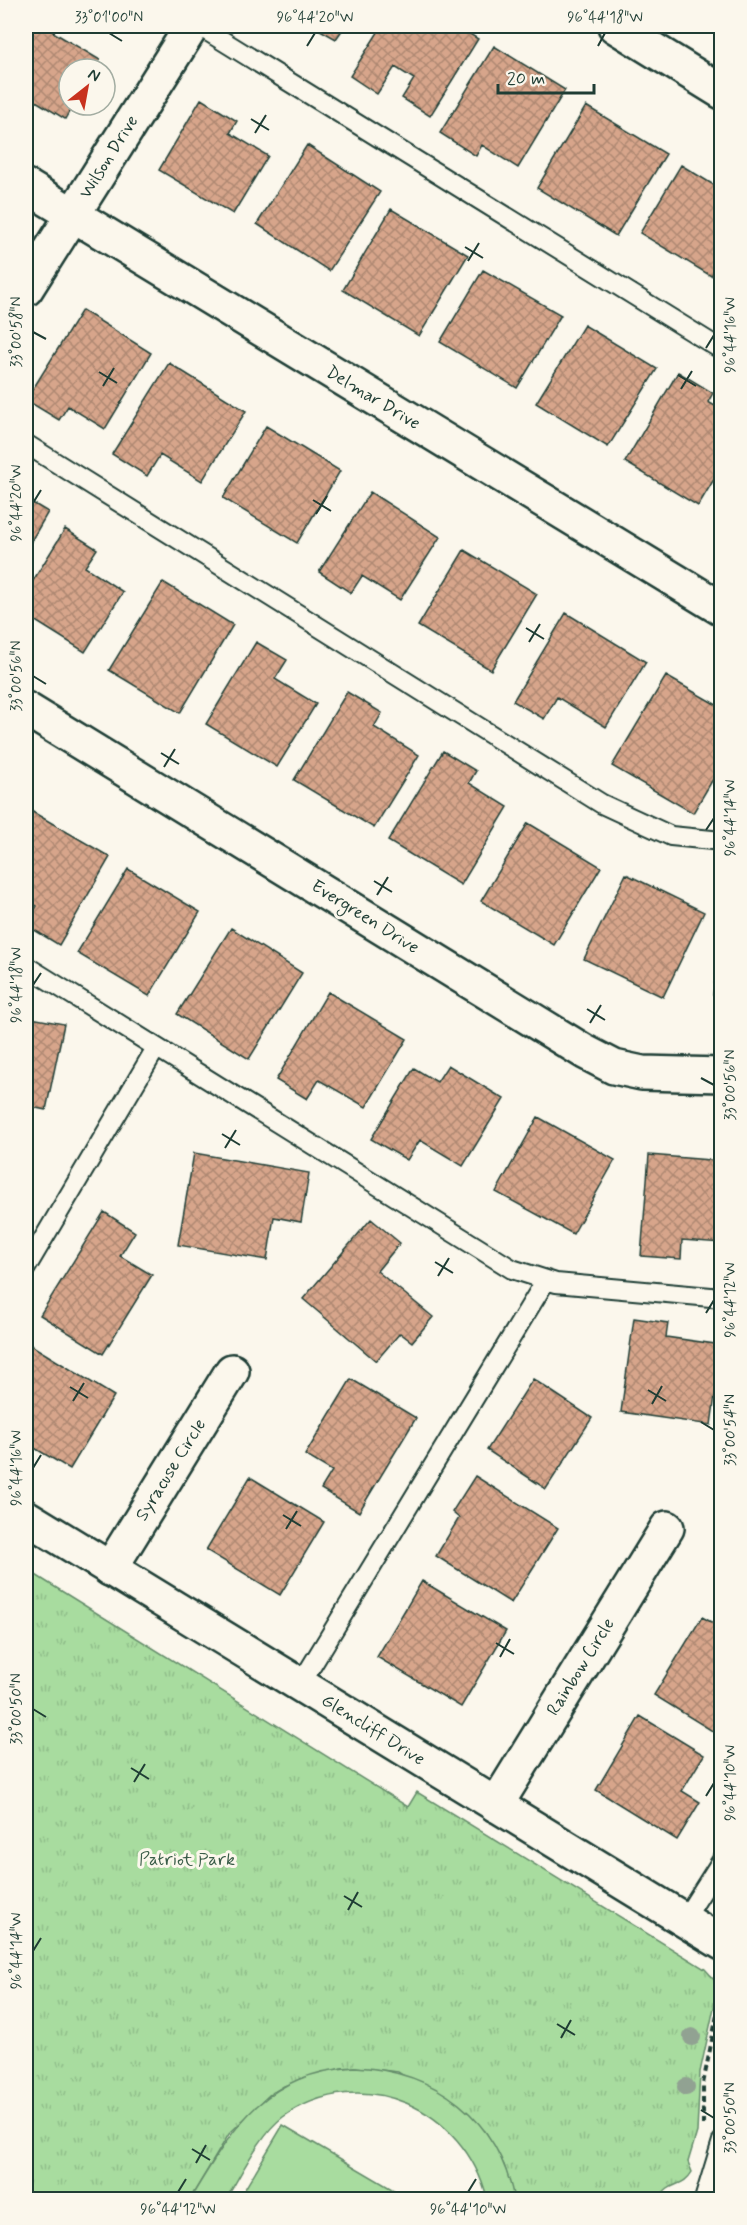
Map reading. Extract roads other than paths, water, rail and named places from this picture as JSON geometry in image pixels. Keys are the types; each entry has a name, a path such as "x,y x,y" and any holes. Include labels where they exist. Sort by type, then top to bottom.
{"street":[{"name":"Wilson Drive","path":"26,289 192,26"},
{"path":"615,26 722,92"},
{"name":"Delmar Drive","path":"26,186 722,609"},
{"name":"Evergreen Drive","path":"26,709 585,1052 614,1066 642,1073 722,1076"},
{"name":"Syracuse Circle","path":"110,1569 232,1371"},
{"name":"Glencliff Drive","path":"26,1517 722,1943"},
{"name":"Rainbow Circle","path":"496,1806 667,1528"}],"lane":[{"path":"198,26 722,350"},
{"path":"26,444 602,804 671,836 722,841"},
{"path":"26,966 512,1269 556,1283 722,1298"},
{"path":"26,1268 156,1048"},
{"path":"300,1685 546,1280"},
{"path":"684,1920 722,1860"},
{"path":"704,2199 722,2141"}],"park label":[{"name":"Patriot Park","path":"187,1860"}]}
